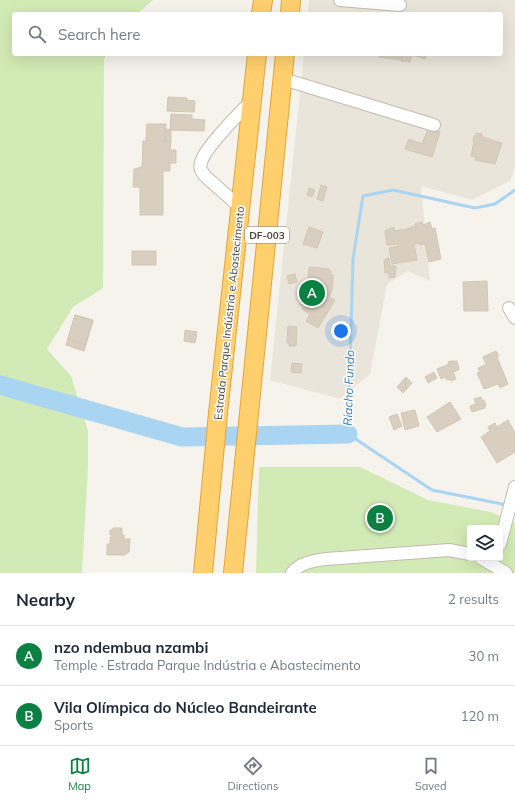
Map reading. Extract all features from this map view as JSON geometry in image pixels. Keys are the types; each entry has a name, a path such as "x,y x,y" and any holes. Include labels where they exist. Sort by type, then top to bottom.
{"highway":[{"path":"261,12 263,0"},
{"path":"290,12 291,0"},
{"name":"Estrada Parque Indústria e Abastecimento","path":"203,573 212,468 257,56"},
{"name":"DF-003","path":"234,571 285,56"}],"street":[{"path":"340,0 400,5"},
{"path":"283,79 434,125"},
{"path":"240,207 206,177 201,171 200,163 205,152 252,100"},
{"path":"503,533 514,492"},
{"path":"292,573 296,568 303,564 315,560 449,550 467,553"},
{"path":"495,565 506,573"}],"shaded area":[{"path":"309,0 515,0 515,168 510,181 472,200 421,186 430,281 408,271 387,284 370,374 340,399 270,380 304,56 503,56 503,12 308,12"}],"green space":[{"path":"0,0 153,0 139,12 12,12 12,56 106,56 104,59 103,288 73,307 47,349 71,376 88,431 88,466 82,573 0,573"},
{"path":"259,467 360,467 428,500 491,512 515,523 515,573 256,573"}],"building":[{"path":"379,56 402,56 401,60"},
{"path":"402,56 412,56 410,62 401,61"},
{"path":"415,56 426,56 425,59"},
{"path":"168,97 187,98 187,100 195,101 194,112 167,111"},
{"path":"171,114 192,115 192,119 205,120 204,131 170,130"},
{"path":"147,124 166,124 165,142 171,142 170,150 176,150 176,163 170,163 170,171 163,171 163,215 140,215 140,187 133,187 134,169 142,167 143,141 146,141"},
{"path":"165,129 171,130 171,142 165,142"},
{"path":"428,129 436,129 440,132 432,157 405,149 409,139 422,144"},
{"path":"476,133 482,134 482,137 502,143 495,164 475,160 476,157 471,156 473,140"},
{"path":"321,185 327,187 323,201 317,199"},
{"path":"309,188 315,190 312,197 307,195"},
{"path":"422,222 423,225 430,222 432,229 435,228 441,259 429,262 425,244 420,245 420,243 414,244 417,260 392,264 389,248 398,246 398,244 387,245 385,231 391,228 394,228 395,231 406,229 416,226 415,224"},
{"path":"309,227 323,232 317,248 303,244"},
{"path":"132,251 156,251 156,265 132,265"},
{"path":"389,258 390,266 396,266 395,277 389,278 389,273 385,273 384,260"},
{"path":"309,267 329,269 331,271 331,275 333,275 332,291 329,297 335,300 318,328 306,321 310,314 302,309 304,307 300,304 310,286 308,286"},
{"path":"295,274 297,282 289,284 287,276"},
{"path":"487,281 488,311 464,311 463,282"},
{"path":"75,315 93,320 85,345 68,339"},
{"path":"75,315 93,321 84,351 66,345"},
{"path":"288,326 297,327 296,346 289,346 289,343 287,343"},
{"path":"185,330 197,332 195,343 184,341"},
{"path":"496,351 508,384 500,388 498,384 484,389 477,373 480,372 478,368 486,365 483,357"},
{"path":"457,361 459,370 453,372 456,379 451,381 450,379 447,380 445,377 441,379 437,369 449,364 448,362"},
{"path":"292,363 302,364 301,373 291,372"},
{"path":"434,372 437,378 428,383 425,377"},
{"path":"406,377 412,383 403,393 397,387"},
{"path":"406,377 412,383 406,389 404,379"},
{"path":"481,397 482,400 484,400 486,406 484,406 485,408 472,412 470,406 476,404 474,399"},
{"path":"450,402 461,419 437,432 427,417"},
{"path":"415,410 419,426 405,430 401,413"},
{"path":"397,414 402,426 394,430 389,417"},
{"path":"508,420 515,433 515,452 497,463 481,437 490,431 488,427 495,423 497,427"},
{"path":"113,528 122,528 122,535 124,535 124,539 130,539 129,552 124,555 107,555 107,544 110,544 110,537 112,537 112,535 110,535 110,530"}],"waterway":[{"name":"Riacho Fundo","path":"507,505 432,490 348,434 353,259 363,196 393,190 475,208 495,204 515,190"},
{"name":"Riacho Fundo","path":"0,385 182,437 348,434"}],"place":[{"name":"nzo ndembua nzambi","path":"312,293"},
{"name":"Vila Olímpica do Núcleo Bandeirante","path":"380,518"}]}
